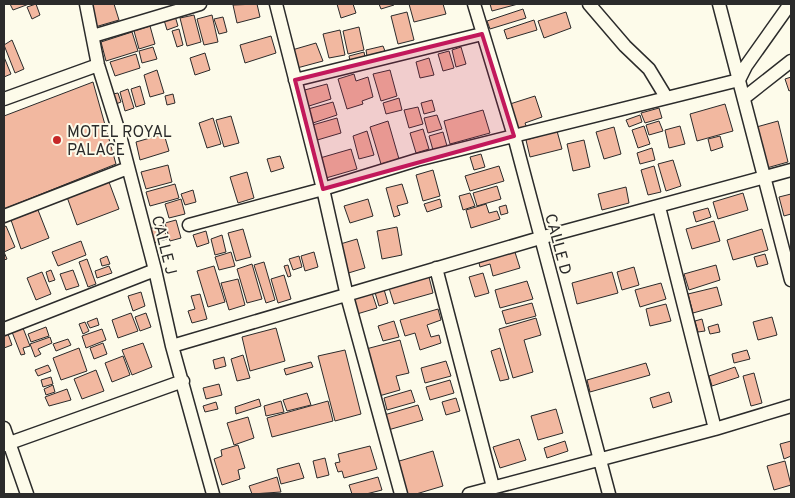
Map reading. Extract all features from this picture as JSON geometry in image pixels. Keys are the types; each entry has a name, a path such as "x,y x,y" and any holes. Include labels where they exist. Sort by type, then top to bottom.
{"street":[{"name":"CALLE J","path":"86,4 98,64 128,168 155,270 172,346 183,380 213,494"},
{"path":"93,36 200,4"},
{"path":"276,4 323,189 347,296 401,494"},
{"name":"CALLE D","path":"474,4 514,136 609,494"},
{"path":"589,4 625,46 648,69 666,97"},
{"path":"720,4 791,280"},
{"path":"739,80 746,66 790,4"},
{"path":"295,80 482,34"},
{"path":"744,98 791,61"},
{"path":"4,99 98,64"},
{"path":"190,225 323,189 417,160 739,80"},
{"path":"4,216 128,168"},
{"path":"172,346 540,238 764,179 791,170"},
{"path":"659,207 715,429"},
{"path":"436,268 493,487"},
{"path":"4,329 155,270"},
{"path":"6,444 183,380"},
{"path":"469,494 715,429 791,406"},
{"path":"4,428 6,444 27,494"}],"highlighted area":[{"path":"482,34 514,136 323,189 295,80"}],"building":[{"path":"10,4 29,4 13,10"},
{"path":"36,4 40,15 32,19 27,7"},
{"path":"114,4 119,20 95,27 89,5"},
{"path":"257,4 260,17 237,23 233,5"},
{"path":"337,4 353,4 356,13 341,18"},
{"path":"379,4 394,4 394,5 381,9"},
{"path":"409,4 443,4 446,14 414,22"},
{"path":"490,4 518,4 492,11"},
{"path":"523,9 526,18 490,29 487,21"},
{"path":"407,12 414,40 398,44 391,16"},
{"path":"566,12 571,28 544,38 538,21"},
{"path":"194,15 201,42 187,46 180,18"},
{"path":"212,15 218,42 204,45 197,19"},
{"path":"175,16 178,26 167,30 164,20"},
{"path":"223,17 227,32 219,34 214,19"},
{"path":"534,20 537,30 507,39 504,30"},
{"path":"150,26 155,44 139,49 134,31"},
{"path":"359,27 364,50 348,54 343,31"},
{"path":"179,29 183,45 177,47 172,31"},
{"path":"340,30 345,55 329,58 323,34"},
{"path":"132,32 138,51 106,61 101,42"},
{"path":"271,36 276,53 245,63 240,45"},
{"path":"12,40 24,69 15,73 4,45"},
{"path":"316,43 323,61 297,68 292,50"},
{"path":"383,46 385,51 367,56 366,50"},
{"path":"153,47 157,59 142,63 139,51"},
{"path":"461,47 466,64 456,67 452,50"},
{"path":"449,51 454,68 443,71 438,54"},
{"path":"364,52 365,57 350,61 349,56"},
{"path":"205,53 210,70 195,75 190,58"},
{"path":"136,54 140,68 115,76 110,62"},
{"path":"4,57 11,74 4,77"},
{"path":"429,58 434,75 420,78 416,62"},
{"path":"157,70 164,93 150,97 144,75"},
{"path":"390,70 397,96 381,101 373,74"},
{"path":"354,74 356,81 368,77 373,97 362,101 363,104 347,109 338,79"},
{"path":"791,77 791,90 789,91 785,79"},
{"name":"MOTEL ROYAL PALACE","path":"93,82 116,164 4,209 4,116"},
{"path":"327,84 331,99 306,107 301,91"},
{"path":"140,86 145,104 136,107 131,89"},
{"path":"128,89 134,108 125,111 120,92"},
{"path":"118,93 121,102 116,104 113,94"},
{"path":"173,94 175,103 167,105 165,96"},
{"path":"535,96 542,117 525,123 527,128 519,130 510,104"},
{"path":"399,98 402,110 386,114 383,103"},
{"path":"432,100 435,111 424,114 421,103"},
{"path":"333,102 337,115 313,123 308,109"},
{"path":"725,104 733,131 697,141 690,114"},
{"path":"418,107 423,124 409,128 404,110"},
{"path":"659,108 662,118 645,123 641,113"},
{"path":"483,110 490,133 450,144 444,121"},
{"path":"437,115 442,129 428,133 424,118"},
{"path":"640,115 642,122 629,127 626,120"},
{"path":"231,116 239,143 224,147 216,120"},
{"path":"213,118 221,144 207,148 199,123"},
{"path":"337,118 341,133 314,141 309,126"},
{"path":"388,121 399,159 381,164 370,127"},
{"path":"659,121 663,131 649,135 646,125"},
{"path":"778,121 788,162 763,169 753,128"},
{"path":"644,126 650,144 638,148 632,130"},
{"path":"680,126 685,144 669,148 665,130"},
{"path":"614,127 621,154 604,159 596,132"},
{"path":"423,129 429,149 416,153 410,133"},
{"path":"367,131 374,155 359,159 353,136"},
{"path":"557,131 562,149 530,157 526,140"},
{"path":"443,132 447,146 433,150 429,136"},
{"path":"164,134 169,151 140,160 136,142"},
{"path":"720,136 723,147 711,151 708,139"},
{"path":"584,140 590,167 573,171 567,144"},
{"path":"652,148 655,160 640,164 637,153"},
{"path":"351,149 357,169 326,178 320,158"},
{"path":"481,154 485,167 474,170 470,157"},
{"path":"280,156 284,168 271,172 267,159"},
{"path":"673,160 681,186 666,191 658,164"},
{"path":"168,165 172,182 146,189 141,172"},
{"path":"499,166 504,181 470,191 465,176"},
{"path":"654,166 661,192 648,195 641,170"},
{"path":"433,170 440,196 423,201 416,175"},
{"path":"247,172 254,198 238,203 230,177"},
{"path":"109,182 119,209 77,225 67,197"},
{"path":"175,184 179,198 150,206 146,192"},
{"path":"402,184 408,203 397,206 400,215 394,217 386,188"},
{"path":"497,186 501,199 477,206 473,193"},
{"path":"626,187 629,203 602,210 598,194"},
{"path":"193,190 196,202 185,205 181,194"},
{"path":"470,193 475,206 463,210 459,196"},
{"path":"743,193 748,210 718,219 713,202"},
{"path":"791,194 791,214 784,216 779,197"},
{"path":"181,199 185,214 169,218 165,204"},
{"path":"368,199 373,216 350,223 344,206"},
{"path":"440,199 442,207 427,212 424,204"},
{"path":"486,204 489,213 497,211 500,219 471,228 466,210"},
{"path":"506,205 508,213 501,215 499,207"},
{"path":"708,208 711,217 696,222 693,212"},
{"path":"38,210 49,238 21,249 11,220"},
{"path":"176,220 181,238 170,241 165,223"},
{"path":"714,221 720,241 692,249 686,229"},
{"path":"163,225 167,239 153,243 149,229"},
{"path":"6,226 15,247 4,252 4,227"},
{"path":"397,227 402,255 382,259 377,231"},
{"path":"243,229 251,257 236,261 228,233"},
{"path":"762,229 768,250 733,260 727,240"},
{"path":"206,231 209,243 197,247 193,235"},
{"path":"222,235 226,252 215,255 211,239"},
{"path":"357,239 365,268 345,274 337,245"},
{"path":"81,241 86,255 58,266 52,252"},
{"path":"514,249 520,268 493,276 490,264 480,267 478,259"},
{"path":"231,252 235,266 219,270 215,257"},
{"path":"314,252 318,267 305,271 301,256"},
{"path":"765,254 768,264 757,267 754,257"},
{"path":"107,256 110,264 102,266 100,259"},
{"path":"299,256 302,267 293,270 289,259"},
{"path":"87,259 96,284 88,287 79,262"},
{"path":"264,262 275,300 266,303 254,265"},
{"path":"252,264 262,299 247,303 237,269"},
{"path":"288,265 291,276 288,277 284,266"},
{"path":"716,265 720,280 689,290 684,274"},
{"path":"109,266 112,273 97,278 95,271"},
{"path":"214,266 225,302 208,307 197,271"},
{"path":"634,267 639,285 622,290 617,272"},
{"path":"51,270 55,280 49,282 46,272"},
{"path":"73,270 79,286 66,290 60,274"},
{"path":"42,272 51,294 36,300 27,278"},
{"path":"612,272 618,293 577,304 572,283"},
{"path":"483,273 489,293 475,297 469,277"},
{"path":"284,275 291,299 278,303 271,279"},
{"path":"429,277 433,293 394,304 389,288"},
{"path":"238,279 245,305 229,310 221,283"},
{"path":"527,281 533,299 500,308 495,290"},
{"path":"661,283 666,299 640,307 635,290"},
{"path":"383,286 388,303 379,306 374,289"},
{"path":"717,287 722,305 693,313 688,294"},
{"path":"371,290 377,308 357,314 351,296"},
{"path":"141,292 145,306 133,311 128,296"},
{"path":"200,294 207,319 192,323 188,311 195,309 191,296"},
{"path":"532,303 536,316 506,324 502,311"},
{"path":"666,304 671,321 650,326 646,309"},
{"path":"438,309 441,320 427,325 431,337 439,335 441,343 420,350 415,333 405,336 400,320"},
{"path":"131,313 138,331 118,338 112,320"},
{"path":"146,313 151,327 140,331 135,317"},
{"path":"772,317 777,335 758,340 753,322"},
{"path":"97,318 99,325 90,328 87,322"},
{"path":"536,318 541,335 524,340 533,372 513,378 499,329"},
{"path":"702,319 705,331 698,332 695,321"},
{"path":"394,321 399,337 383,341 378,326"},
{"path":"85,322 89,331 83,334 79,324"},
{"path":"718,324 720,332 710,334 708,327"},
{"path":"46,327 49,336 31,342 28,334"},
{"path":"23,328 30,346 23,348 25,354 21,355 12,332"},
{"path":"276,328 285,361 250,371 242,337"},
{"path":"102,329 106,340 86,348 82,336"},
{"path":"8,334 12,345 4,348 4,336"},
{"path":"50,337 52,343 38,349 41,354 35,357 30,344"},
{"path":"68,339 71,345 56,351 53,344"},
{"path":"400,340 409,373 396,376 400,390 379,396 366,349"},
{"path":"103,343 107,354 94,359 90,348"},
{"path":"143,343 152,367 132,375 122,350"},
{"path":"79,348 87,371 61,380 53,358"},
{"path":"500,348 509,379 500,381 491,351"},
{"path":"345,350 361,414 335,421 318,356"},
{"path":"747,350 750,359 734,363 732,354"},
{"path":"243,355 250,378 237,381 231,359"},
{"path":"123,356 130,375 112,382 105,363"},
{"path":"224,357 226,366 215,369 213,360"},
{"path":"446,361 451,376 425,383 421,368"},
{"path":"311,362 313,367 286,375 284,369"},
{"path":"646,363 650,375 590,392 587,380"},
{"path":"48,365 51,371 38,376 35,370"},
{"path":"735,367 739,377 712,386 709,376"},
{"path":"96,370 104,391 82,399 74,379"},
{"path":"754,373 762,403 751,406 743,376"},
{"path":"51,377 53,384 43,387 41,380"},
{"path":"450,380 454,393 430,400 426,387"},
{"path":"219,384 222,395 206,399 203,388"},
{"path":"53,385 55,392 46,395 44,389"},
{"path":"67,389 71,400 49,406 45,397"},
{"path":"411,390 415,402 387,410 384,398"},
{"path":"669,392 672,402 653,408 650,398"},
{"path":"307,393 311,405 287,411 283,400"},
{"path":"456,398 460,411 446,415 442,402"},
{"path":"259,399 261,406 236,414 235,407"},
{"path":"281,401 284,412 266,416 264,406"},
{"path":"328,401 333,421 272,437 267,418"},
{"path":"216,402 218,409 205,412 203,406"},
{"path":"418,405 423,420 388,430 384,415"},
{"path":"556,409 563,433 538,440 531,416"},
{"path":"248,417 254,438 234,445 227,423"},
{"path":"519,439 526,460 500,468 493,447"},
{"path":"565,441 568,451 547,458 544,448"},
{"path":"791,441 791,456 784,459 780,444"},
{"path":"238,445 245,468 238,470 240,479 222,485 214,459 222,456 221,450"},
{"path":"370,446 377,469 344,478 342,471 338,472 335,463 340,462 338,454"},
{"path":"433,451 443,486 416,494 406,494 396,462"},
{"path":"325,458 329,475 317,478 313,461"},
{"path":"785,461 791,485 774,490 767,466"},
{"path":"299,463 304,478 281,484 277,469"},
{"path":"277,477 281,492 252,494 249,486"},
{"path":"378,477 382,490 366,494 352,494 349,485"}],"place":[{"name":"MOTEL ROYAL PALACE","path":"57,140"}]}
